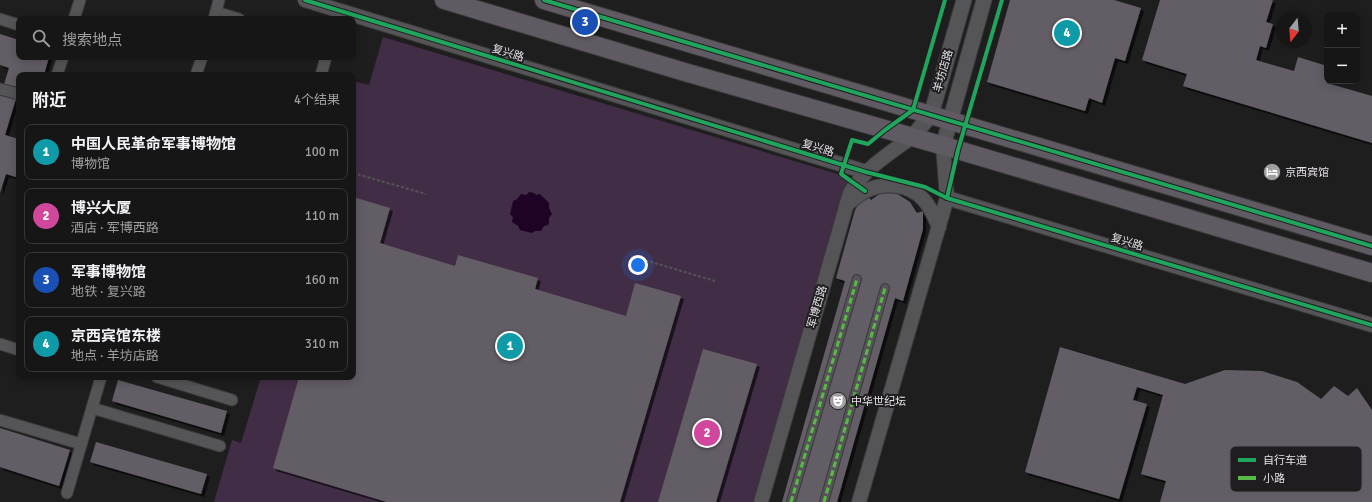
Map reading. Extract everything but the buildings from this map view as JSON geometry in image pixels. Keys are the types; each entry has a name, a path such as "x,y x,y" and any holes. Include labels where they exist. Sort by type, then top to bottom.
{"highway":[{"path":"444,0 680,71 943,146 1372,273"},
{"path":"544,0 1372,246"}],"main road":[{"name":"羊坊店路","path":"912,137 931,115 964,0"},
{"name":"羊坊店路","path":"943,146 984,0"}],"street":[{"path":"75,16 80,0"},
{"path":"215,16 219,0"},
{"name":"复兴路","path":"304,0 866,172"},
{"path":"0,19 16,24"},
{"path":"58,72 62,60"},
{"path":"197,72 201,60"},
{"path":"322,72 325,60"},
{"path":"0,88 16,93"},
{"name":"军博西路","path":"761,502 850,192 853,186 866,172 912,137"},
{"path":"859,502 947,198 943,146"},
{"path":"846,205 865,191 881,185 896,185 913,191 924,199 933,213 939,227"},
{"name":"复兴路","path":"947,198 1372,325"},
{"path":"791,502 857,279"},
{"path":"824,502 885,288"},
{"path":"0,344 16,349"},
{"path":"67,493 100,380"},
{"path":"167,380 232,400"},
{"path":"92,408 220,446"},
{"path":"0,420 81,444"}],"path":[{"path":"356,174 426,194"},
{"path":"631,256 715,281"}],"shaded area":[{"path":"383,37 854,179 756,502 214,502 232,440 241,443 260,380 356,380 356,82 369,85"},
{"path":"529,192 536,195 540,194 549,203 549,208 552,214 549,218 548,225 544,226 541,231 535,231 532,233 520,230 518,226 512,222 513,217 510,214 513,201 521,194 526,195"}],"marked path":[{"path":"791,502 857,279"},
{"path":"824,502 885,288"}],"cycle path":[{"path":"305,0 866,172 925,187 947,198 1372,325"},
{"path":"544,0 1372,246"},
{"path":"865,191 841,174 852,140 868,144 913,110 945,0"},
{"path":"947,198 958,150 1002,0"}],"place":[{"name":"军事博物馆","path":"585,22"},
{"name":"京西宾馆东楼","path":"1067,33"},
{"name":"京西宾馆","path":"1272,172"},
{"name":"中国人民革命军事博物馆","path":"510,346"},
{"name":"中华世纪坛","path":"838,401"},
{"name":"博兴大厦","path":"707,433"}]}
